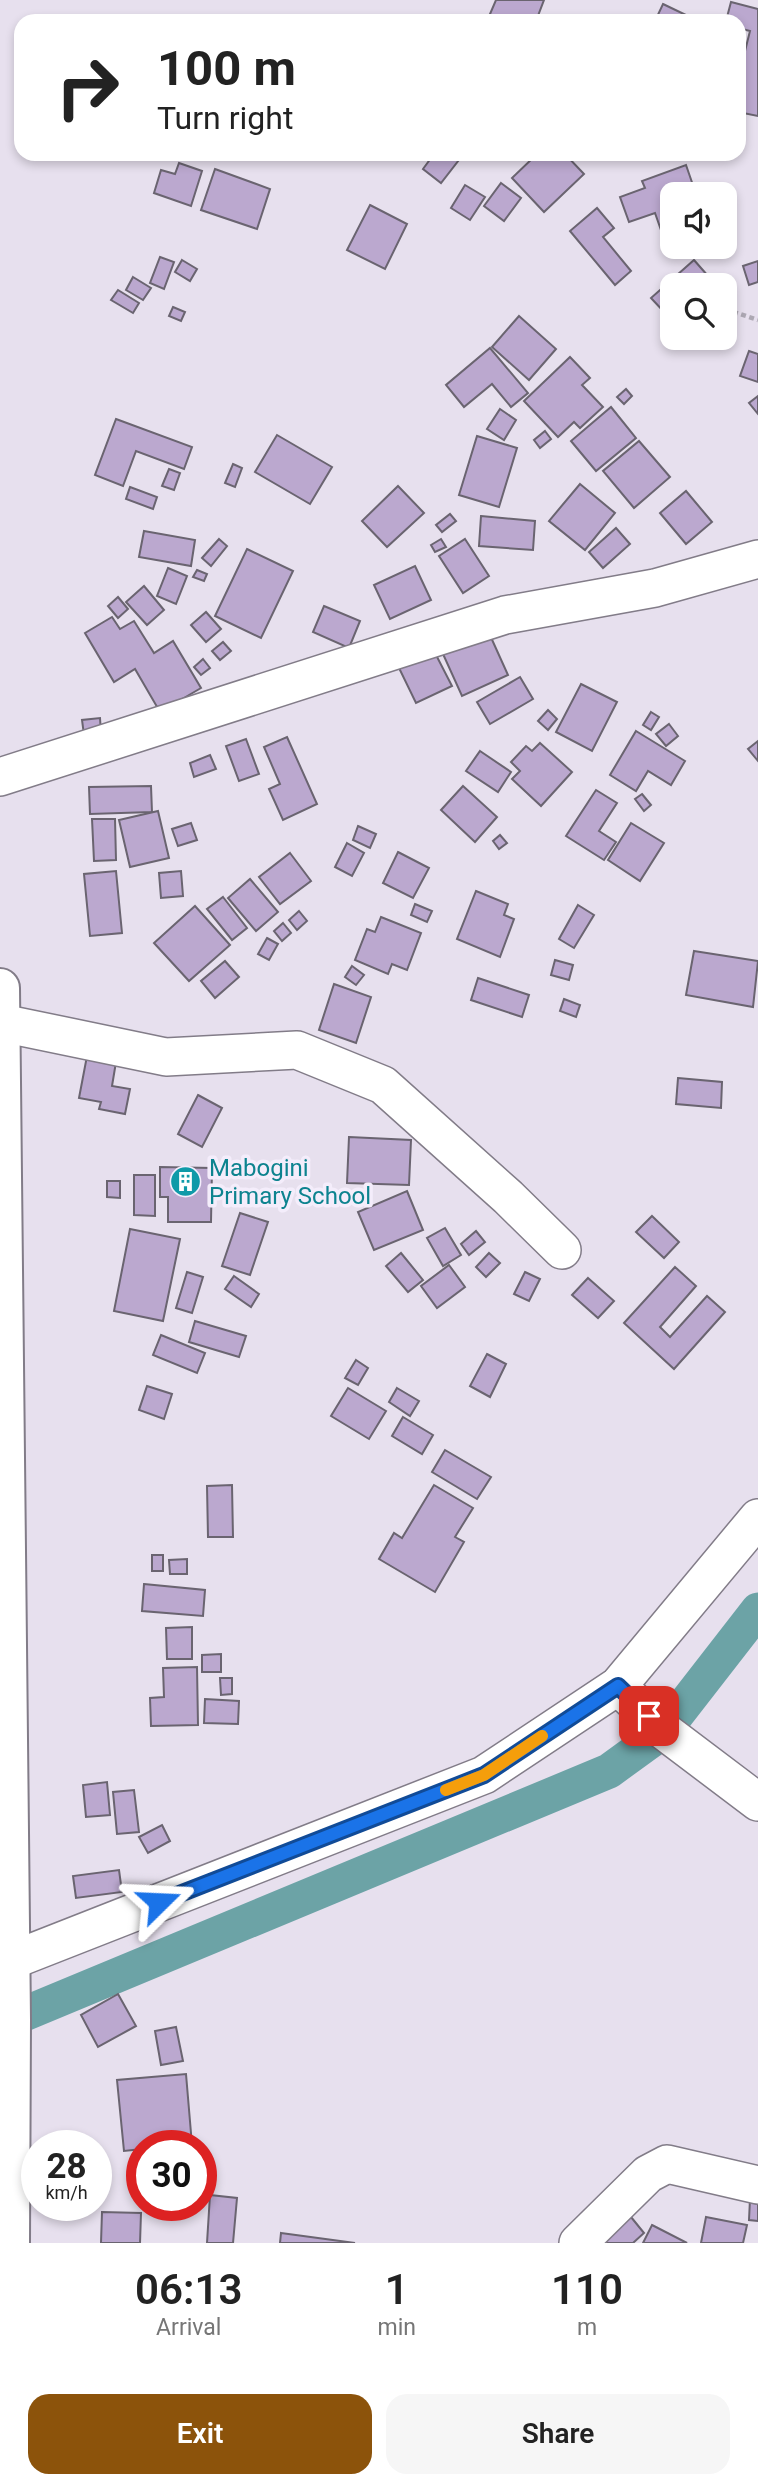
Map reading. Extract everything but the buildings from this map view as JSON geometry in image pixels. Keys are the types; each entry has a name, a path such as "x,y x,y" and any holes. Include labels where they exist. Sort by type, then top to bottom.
{"street":[{"path":"0,777 505,615 655,588 758,559"},
{"path":"10,2243 4,1963 1,1005 166,1057 297,1050 383,1085 508,1197 562,1250"},
{"path":"4,1963 484,1775 618,1686 758,1518"},
{"path":"618,1686 664,1731 758,1802"},
{"path":"578,2243 648,2174 667,2164 758,2185"}],"path":[{"path":"737,313 758,320"}],"waterway":[{"path":"0,2024 609,1771 664,1731 758,1610"}],"slow traffic":[{"path":"446,1790 484,1775 542,1736"}],"place":[{"name":"Mabogini Primary School","path":"186,1182"}],"route":[{"path":"159,1902 484,1775 618,1686 649,1716"}]}
